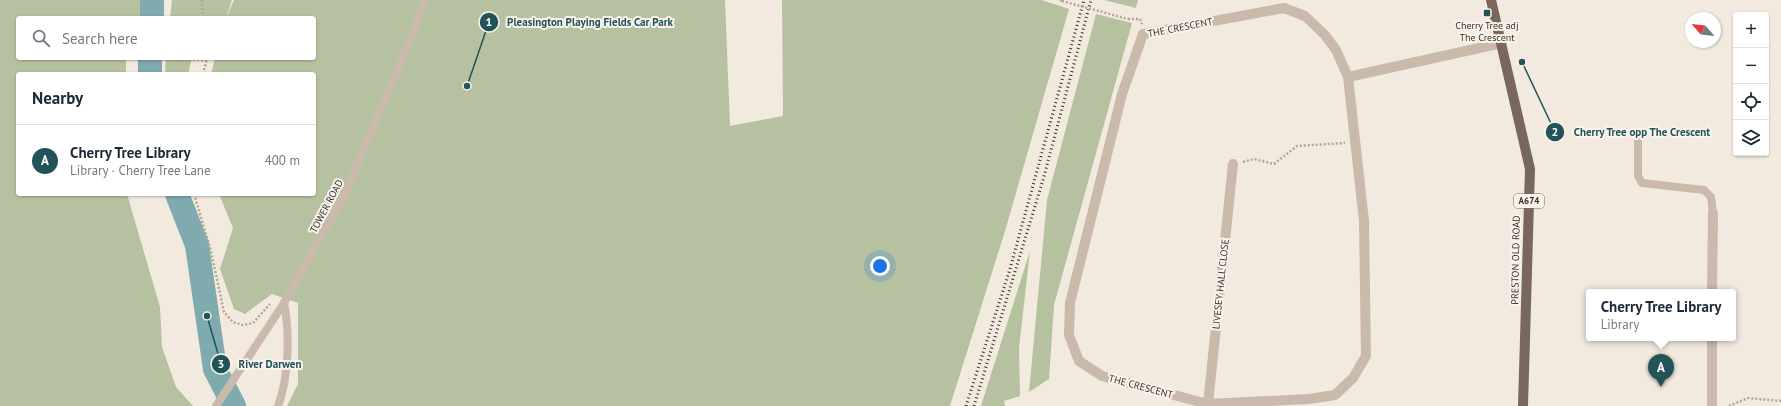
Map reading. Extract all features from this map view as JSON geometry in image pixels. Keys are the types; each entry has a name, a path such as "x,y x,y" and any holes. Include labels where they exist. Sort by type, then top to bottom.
{"main road":[{"name":"PRESTON OLD ROAD","path":"1491,0 1530,169 1523,406"}],"street":[{"name":"THE CRESCENT","path":"1284,8 1305,16 1325,34 1336,50 1348,77 1364,221 1366,356 1353,378 1335,395 1309,402 1208,404 1102,376 1079,361 1069,335 1070,303 1122,94 1143,34 1284,8"},
{"path":"1348,77 1502,43"},
{"name":"LIVESEY HALL CLOSE","path":"1208,404 1233,164"},
{"path":"1712,289 1713,213"},
{"path":"1712,341 1712,406"}],"lane":[{"name":"TOWER ROAD","path":"216,406 284,303 346,192 412,35 425,0"},
{"path":"1638,137 1638,176 1642,183 1704,190 1711,198 1713,213"},
{"path":"278,406 284,383 288,324 284,303"}],"path":[{"path":"202,0 203,16"},
{"path":"1061,0 1128,19"},
{"path":"204,72 208,60"},
{"path":"1233,164 1254,159 1274,164 1297,146 1355,142"},
{"path":"195,196 211,252 224,312 233,322 242,325 252,323 271,303 284,303"},
{"path":"1729,406 1748,398 1781,401"}],"green space":[{"path":"0,0 146,0 144,16 16,16 16,60 126,60 126,72 16,72 16,196 128,196 160,307 162,347 176,387 193,406 0,406"},
{"path":"172,0 232,0 227,16 170,16"},
{"path":"234,0 725,0 730,126 783,116 782,0 1042,0 1069,9 1005,231 950,406 287,406 298,384 298,303 272,294 245,314 234,309 220,269 233,228 220,196 316,196 316,72 212,72 214,60 316,60 316,16 227,16"},
{"path":"1104,0 1138,0 1136,8"},
{"path":"1096,14 1132,23 1054,305 1049,379 1029,392 1047,200"},
{"path":"166,60 192,60 188,72 165,72"},
{"path":"1030,251 1019,348 1020,396 1004,401 1005,406 981,406"}],"waterway":[{"path":"152,0 152,16"},
{"path":"150,60 150,72"},
{"path":"178,196 197,245 215,369 234,406"}],"railway":[{"path":"966,406 1010,269 1084,0"},
{"path":"974,406 1043,180 1091,0"}],"place":[{"name":"Cherry Tree adj The Crescent","path":"1487,13"},
{"name":"Cherry Tree opp The Crescent","path":"1522,62"},
{"name":"Pleasington Playing Fields Car Park","path":"467,86"},
{"name":"River Darwen","path":"207,316"},
{"name":"Cherry Tree Library","path":"1661,387"}]}
